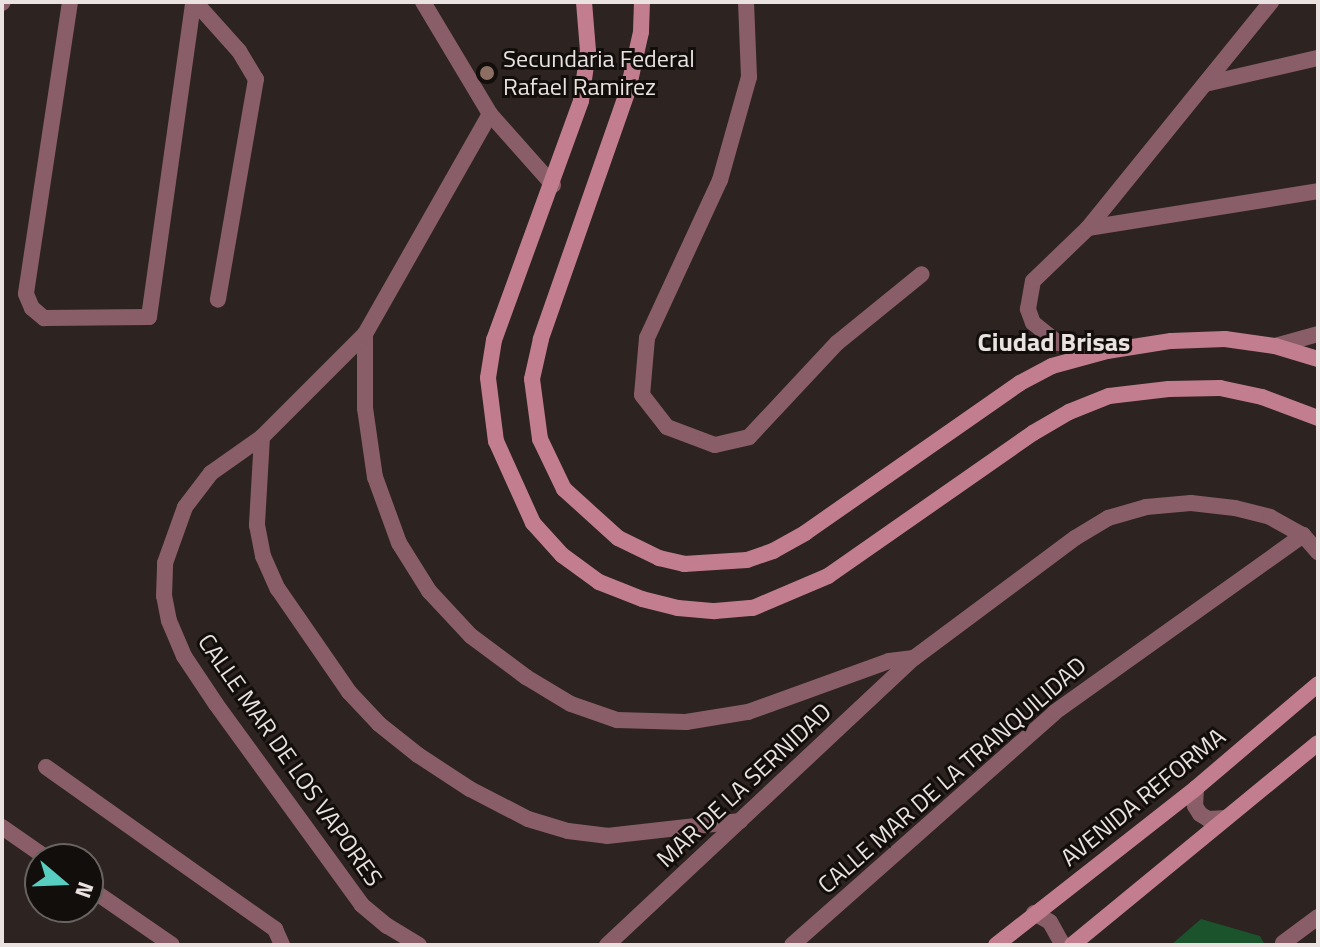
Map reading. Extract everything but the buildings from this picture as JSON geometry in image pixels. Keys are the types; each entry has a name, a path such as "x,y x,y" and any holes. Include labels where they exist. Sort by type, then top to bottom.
{"main road":[{"path":"584,2 588,51 581,101 553,185 494,340 488,378 496,441 533,523 562,555 599,582 642,599 678,608 715,611 753,608 828,576 1033,433 1069,412 1109,396 1169,389 1220,388 1262,397 1318,418"},
{"path":"642,2 641,32 628,90 541,339 532,379 540,439 564,489 618,538 659,558 684,564 747,560 773,551 805,533 1020,383 1052,366 1107,351 1184,340 1225,339 1275,346 1318,359"},
{"name":"AVENIDA REFORMA","path":"996,945 1196,788 1318,684"},
{"path":"1072,945 1318,743"}],"street":[{"path":"70,2 26,294 32,308 44,318 149,317 194,2"},
{"path":"194,2 239,51 256,79 218,300"},
{"path":"423,2 490,114 553,185"},
{"path":"746,2 749,77 720,180 647,338 642,395 667,427 715,445 749,437 837,343 922,274"},
{"path":"1107,351 1058,343 1033,323 1028,309 1033,281 1088,228 1271,2"},
{"path":"1205,84 1318,58"},
{"name":"CALLE MAR DE LOS VAPORES","path":"419,945 379,919 336,874 184,656 169,621 164,596 165,563 185,507 211,473 262,437 365,334 490,114"},
{"path":"1088,228 1318,191"},
{"path":"365,334 365,408 375,477 399,543 429,591 471,636 526,677 571,704 617,720 686,722 748,712 889,661 914,658"},
{"path":"1275,346 1318,334"},
{"path":"262,437 257,525 263,556 278,589 349,692 379,724 418,755 505,807 568,831 607,836 740,821"},
{"name":"MAR DE LA SERNIDAD","path":"607,945 914,658 1075,538 1108,518 1146,507 1191,503 1270,517 1303,535"},
{"path":"1303,535 1318,552"},
{"name":"CALLE MAR DE LA TRANQUILIDAD","path":"792,945 1055,712 1303,535"},
{"path":"46,767 275,929 282,945"},
{"path":"1196,788 1195,806 1200,814 1208,819 1226,818"},
{"path":"2,827 25,843"},
{"path":"104,898 172,945"},
{"path":"1034,913 1050,922 1063,945"},
{"path":"1283,943 1318,917"}],"green space":[{"path":"1201,919 1260,936 1265,945 1171,945"}],"place":[{"name":"Secundaria Federal Rafael Ramirez","path":"487,73"}],"district":[{"name":"Ciudad Brisas","path":"1054,342"}]}
